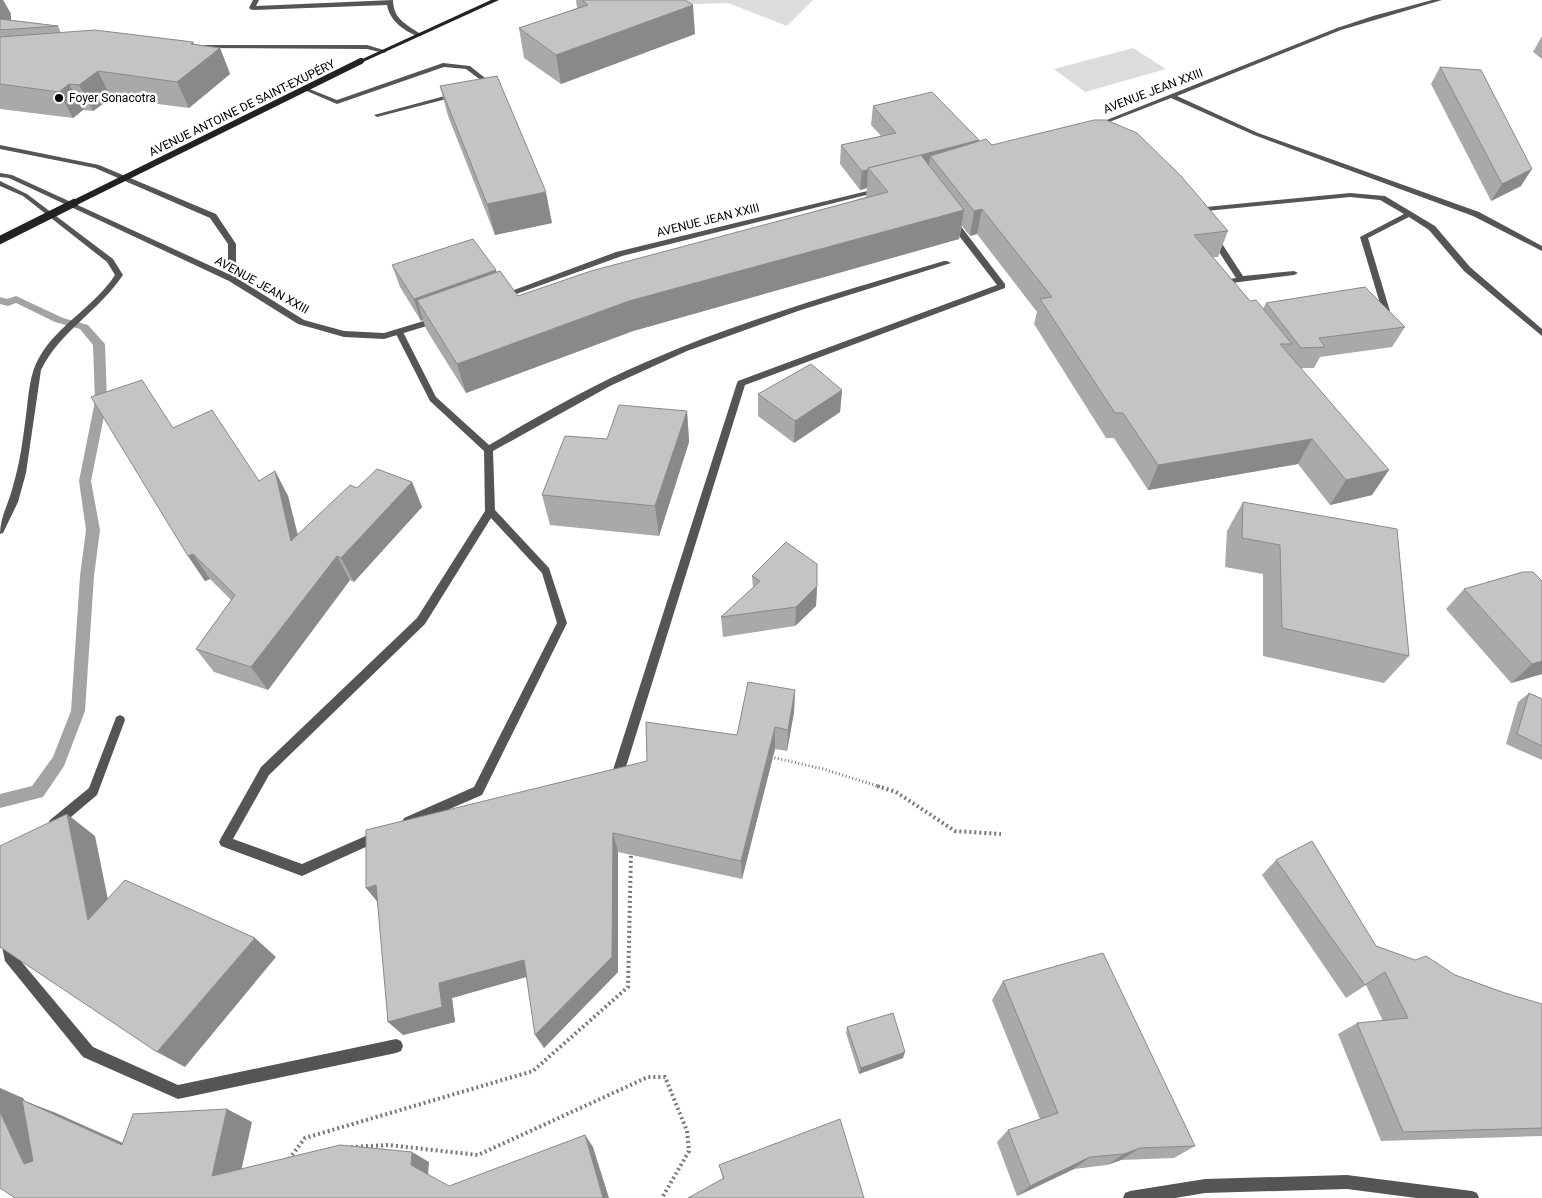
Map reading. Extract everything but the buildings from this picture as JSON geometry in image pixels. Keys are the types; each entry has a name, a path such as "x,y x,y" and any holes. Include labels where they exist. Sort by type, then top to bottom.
{"main road":[{"name":"AVENUE ANTOINE DE SAINT-EXUPÉRY","path":"0,240 360,61 496,0"}],"street":[{"path":"256,0 252,8 389,1 404,28 419,35"},
{"name":"AVENUE JEAN XXIII","path":"1087,128 1339,29 1439,0"},
{"path":"197,47 367,47 384,51"},
{"path":"305,89 337,102 443,65 468,67 492,86 482,88"},
{"path":"377,115 464,92"},
{"path":"1172,96 1256,134 1476,214 1542,249"},
{"path":"1096,125 1104,130"},
{"path":"0,147 97,166 213,216 232,244 232,279"},
{"name":"AVENUE JEAN XXIII","path":"0,175 10,176 232,279 301,322 344,334 384,336 442,318"},
{"path":"0,183 25,195 110,260 119,276 111,291 46,353 37,372 23,468 17,494 0,529"},
{"name":"AVENUE JEAN XXIII","path":"496,298 619,254 887,188"},
{"path":"1195,210 1350,195 1382,198 1432,228 1467,269 1542,333"},
{"path":"1189,203 1200,218"},
{"path":"1389,324 1364,237 1408,214"},
{"path":"620,770 741,383 1002,286 949,217"},
{"path":"1210,233 1241,279"},
{"path":"488,450 544,416 649,364 801,306 946,263"},
{"path":"1225,292 1219,284 1241,279 1294,273"},
{"path":"399,332 433,399 488,450 490,511 421,621 264,771 225,842 302,870 478,791 562,623 546,571 490,511"},
{"path":"48,829 93,791 120,720"},
{"path":"6,930 9,956 88,1052 178,1092 396,1046"},
{"path":"1130,1198 1205,1186 1346,1182 1472,1198"}],"path":[{"path":"761,754 823,769 896,792 954,831 1001,834"},
{"path":"295,1161 286,1164 305,1138 533,1071 628,987 631,843"},
{"path":"348,1148 388,1146 478,1155 648,1077 665,1077 686,1131 689,1152 662,1198"}],"shaded area":[{"path":"657,0 813,0 787,26 728,3 667,5"},
{"path":"1133,48 1166,69 1085,92 1054,69"}],"waterway":[{"path":"0,300 8,303 16,299 59,320 84,327 99,344 101,401 85,481 93,530 87,576 78,711 59,761 37,792 0,801"}],"place":[{"name":"Foyer Sonacotra","path":"59,98"}]}
